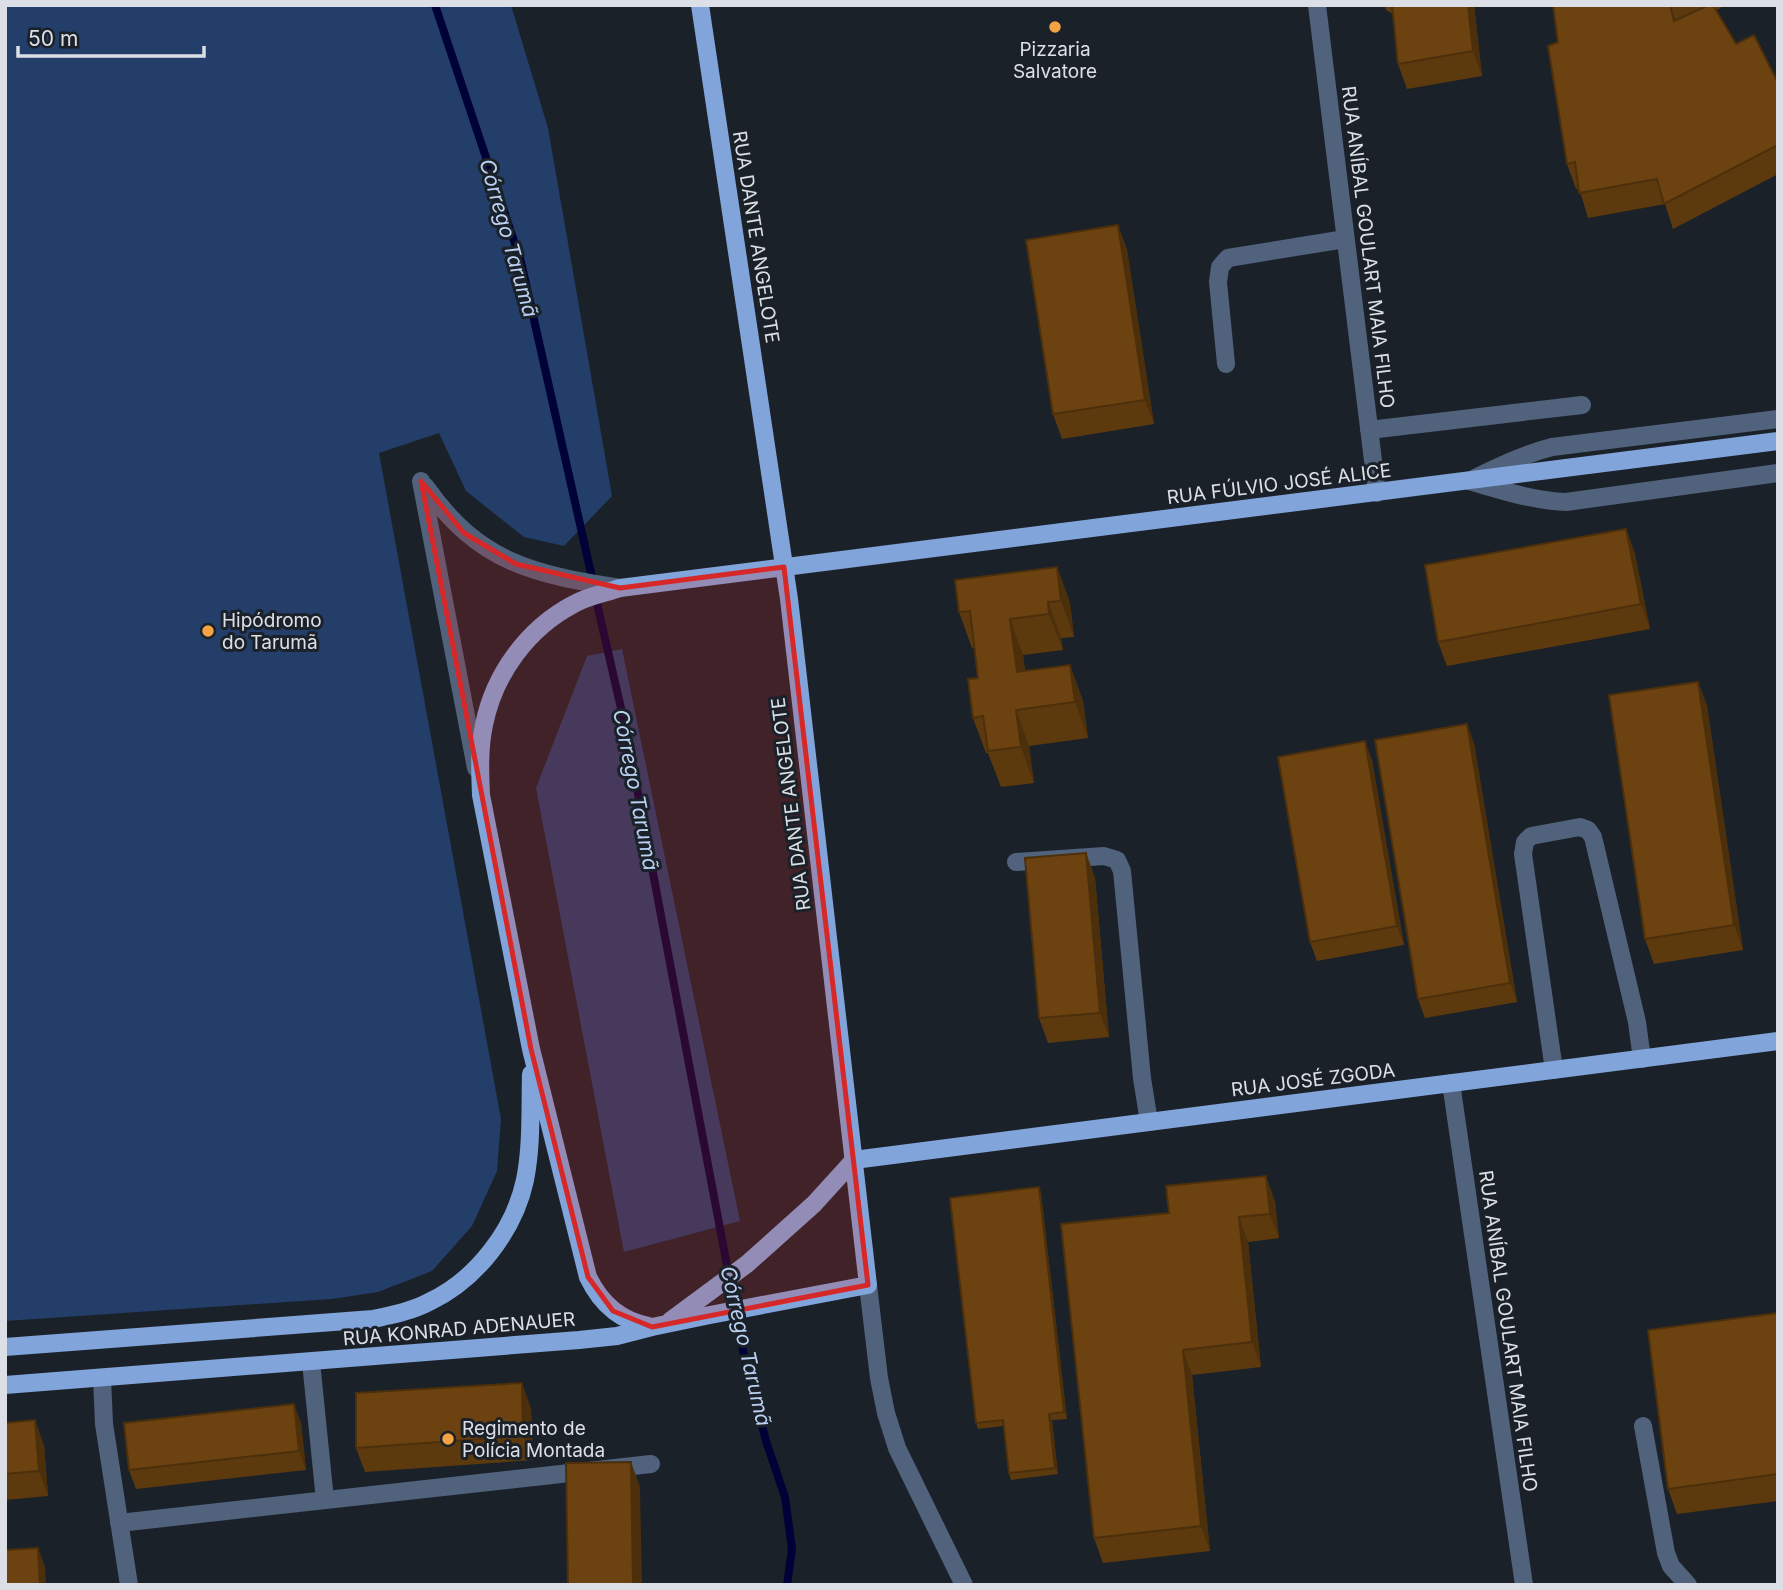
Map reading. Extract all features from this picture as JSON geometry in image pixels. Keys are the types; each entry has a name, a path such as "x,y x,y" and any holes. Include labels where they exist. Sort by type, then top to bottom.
{"main road":[{"name":"RUA DANTE ANGELOTE","path":"700,5 785,567 868,1285"},
{"name":"RUA FÚLVIO JOSÉ ALICE","path":"531,1049 481,795 480,762 484,726 491,698 502,674 537,631 577,602 621,589 785,567 1778,441"},
{"name":"RUA JOSÉ ZGODA","path":"854,1160 1778,1041"},
{"name":"RUA KONRAD ADENAUER","path":"5,1347 373,1319 429,1303 477,1268 499,1241 513,1217 525,1181 530,1137 531,1049"},
{"path":"531,1049 588,1278 613,1311 634,1323 659,1325 868,1285"},
{"name":"RUA KONRAD ADENAUER","path":"5,1385 579,1340 617,1336 659,1325 747,1264 814,1204 854,1160"}],"street":[{"name":"RUA ANÍBAL GOULART MAIA FILHO","path":"1317,5 1377,493"},
{"path":"1226,364 1218,282 1220,267 1228,258 1345,239"},
{"path":"1369,430 1582,405"},
{"path":"1469,481 1519,457 1552,447 1778,419"},
{"path":"1469,481 1522,496 1566,502 1778,473"},
{"path":"481,795 421,481 440,508 464,533 487,550 516,564 574,581 621,589"},
{"path":"1555,1070 1523,854 1525,842 1531,836 1580,827 1588,830 1593,837 1637,1022 1642,1059"},
{"path":"1016,862 1104,856 1117,860 1122,871 1142,1077 1149,1122"},
{"name":"RUA ANÍBAL GOULART MAIA FILHO","path":"1451,1083 1524,1585"},
{"name":"RUA DANTE ANGELOTE","path":"868,1285 879,1378 897,1448 964,1585"},
{"path":"311,1362 325,1500"},
{"path":"102,1378 104,1424 129,1585"},
{"path":"1643,1426 1666,1553 1671,1566 1688,1585"},
{"path":"119,1523 651,1464"}],"highlighted area":[{"path":"421,481 464,533 516,564 620,588 784,567 868,1285 652,1327 613,1311 588,1277 531,1049"}],"shaded area":[{"name":"Hipódromo do Tarumã","path":"5,5 511,5 548,128 612,496 564,546 524,537 466,491 439,433 379,453 501,1119 497,1171 472,1226 432,1271 378,1292 332,1299 5,1321"},
{"path":"622,649 740,1221 624,1252 536,788 587,656"}],"building":[{"path":"1392,5 1468,5 1473,51 1398,64"},
{"path":"1553,5 1670,5 1674,21 1713,5 1736,44 1754,35 1778,83 1778,145 1664,204 1657,179 1579,193 1575,162 1567,164 1548,46 1558,42"},
{"path":"1118,225 1145,400 1053,414 1026,240"},
{"path":"1626,529 1641,604 1438,642 1425,565"},
{"path":"1057,567 1061,601 1048,602 1049,614 1010,619 1017,672 1070,665 1075,702 1016,710 1021,747 988,751 983,716 973,718 968,679 978,678 970,611 959,612 955,580"},
{"path":"1698,682 1734,925 1645,939 1609,695"},
{"path":"1467,724 1510,983 1418,999 1375,740"},
{"path":"1365,741 1397,926 1310,942 1278,757"},
{"path":"1086,853 1100,1013 1039,1018 1025,858"},
{"path":"1266,1176 1270,1214 1239,1217 1252,1342 1183,1350 1201,1526 1094,1538 1061,1224 1169,1213 1166,1186"},
{"path":"1039,1187 1064,1412 1049,1414 1055,1468 1009,1473 1003,1420 976,1423 950,1198"},
{"path":"1778,1313 1778,1474 1668,1489 1648,1330"},
{"path":"522,1383 523,1436 356,1448 356,1393"},
{"path":"294,1404 299,1451 129,1470 124,1423"},
{"path":"35,1420 39,1471 5,1474 5,1423"},
{"name":"Regimento de Polícia Montada","path":"631,1462 633,1585 568,1585 566,1463"},
{"path":"38,1548 40,1585 5,1585 5,1550"}],"waterway":[{"name":"Córrego Tarumã","path":"435,5 521,262 593,582"},
{"name":"Córrego Tarumã","path":"595,595 626,730 745,1361 766,1441 785,1497 792,1549 787,1585"}],"place":[{"name":"Pizzaria Salvatore","path":"1055,27"},
{"name":"Hipódromo do Tarumã","path":"208,631"},
{"name":"Regimento de Polícia Montada","path":"448,1439"}]}
